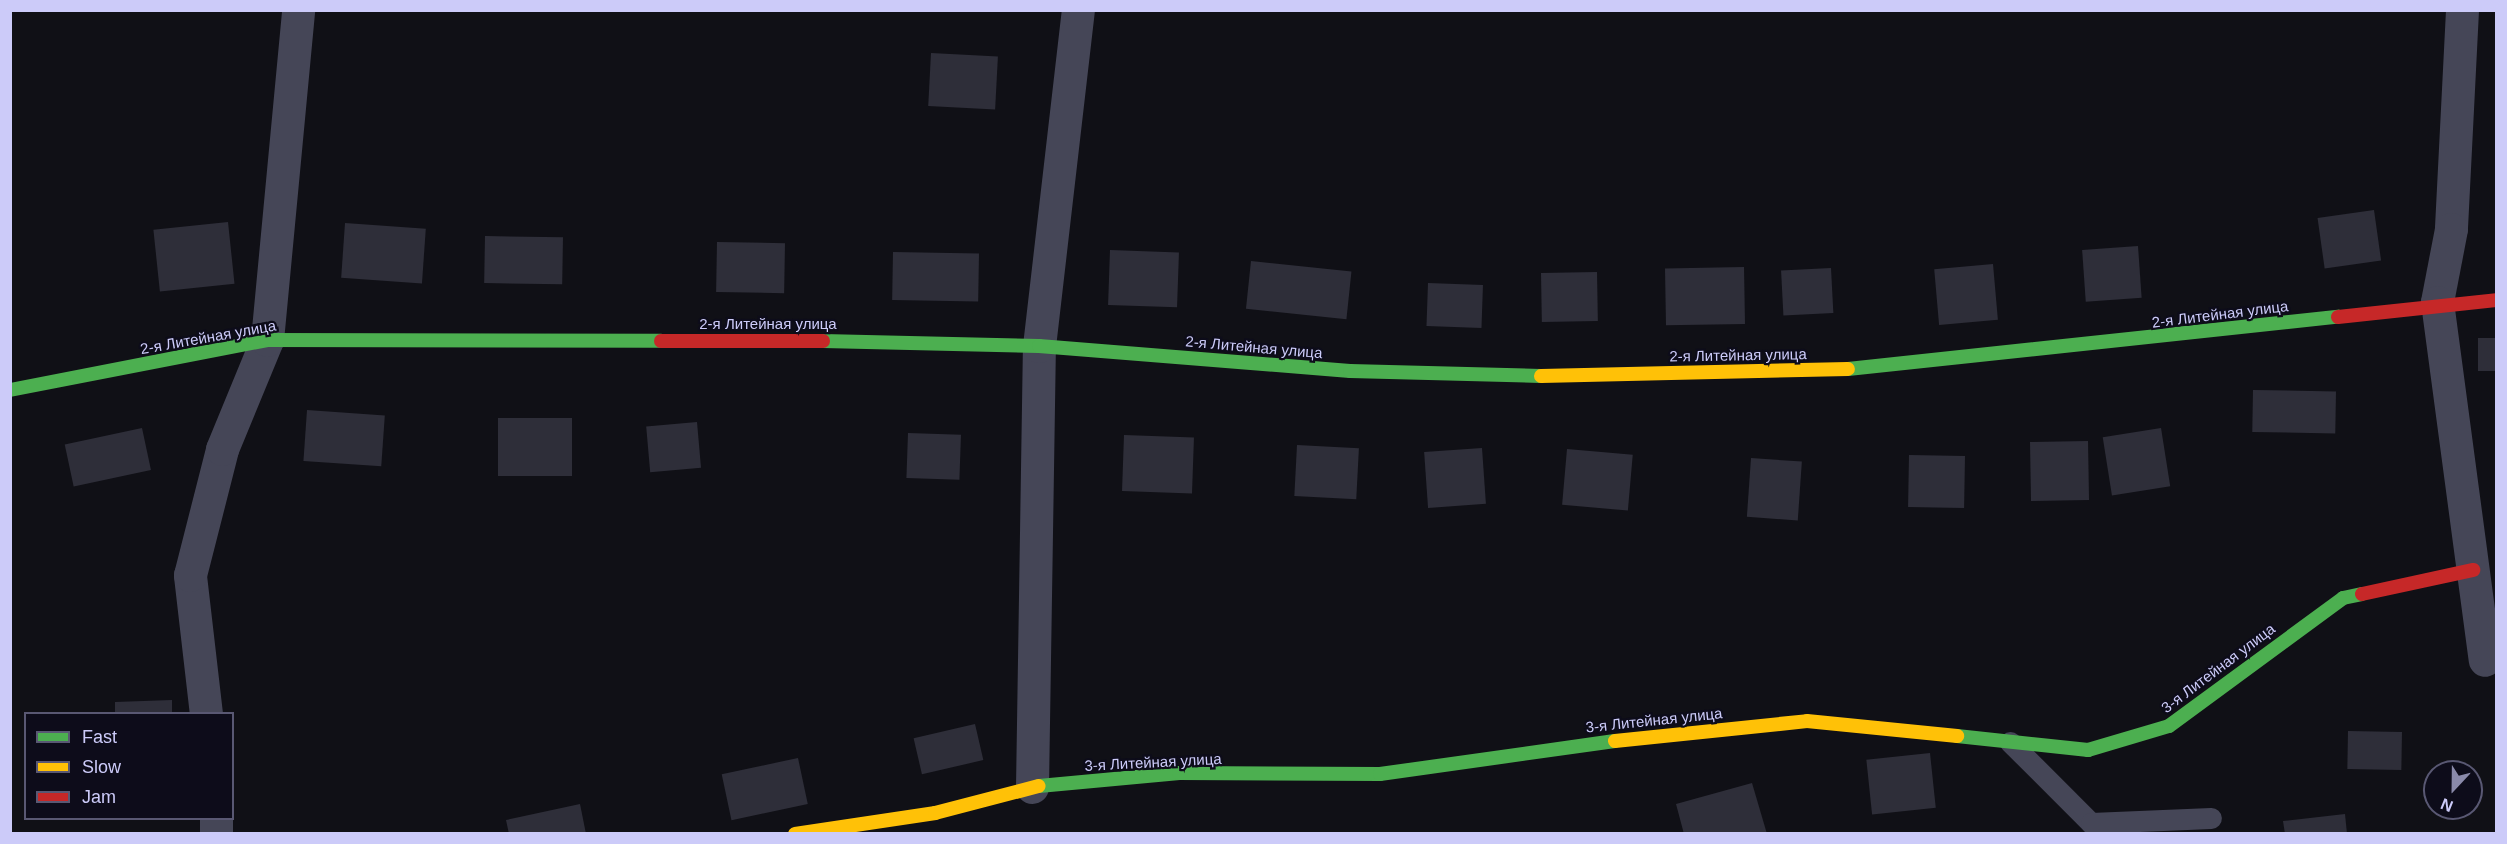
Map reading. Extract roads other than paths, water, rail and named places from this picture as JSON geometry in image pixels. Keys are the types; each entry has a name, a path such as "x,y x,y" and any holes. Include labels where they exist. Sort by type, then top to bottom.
{"street":[{"path":"206,712 190,575 222,449 267,340 298,10"},
{"path":"1032,787 1039,346 1078,10"},
{"path":"2462,10 2451,229 2437,302 2485,660"},
{"name":"2-я Литейная улица","path":"10,390 267,340 1039,346 1350,371 1538,376 1874,368 2115,344 2437,302 2496,300"},
{"name":"3-я Литейная улица","path":"795,834 936,823 1032,787 1179,773 1380,774 1592,743 1807,721 2007,739 2088,750 2169,726 2343,598 2473,570"}],"lane":[{"path":"2007,739 2091,823 2211,818"}]}
